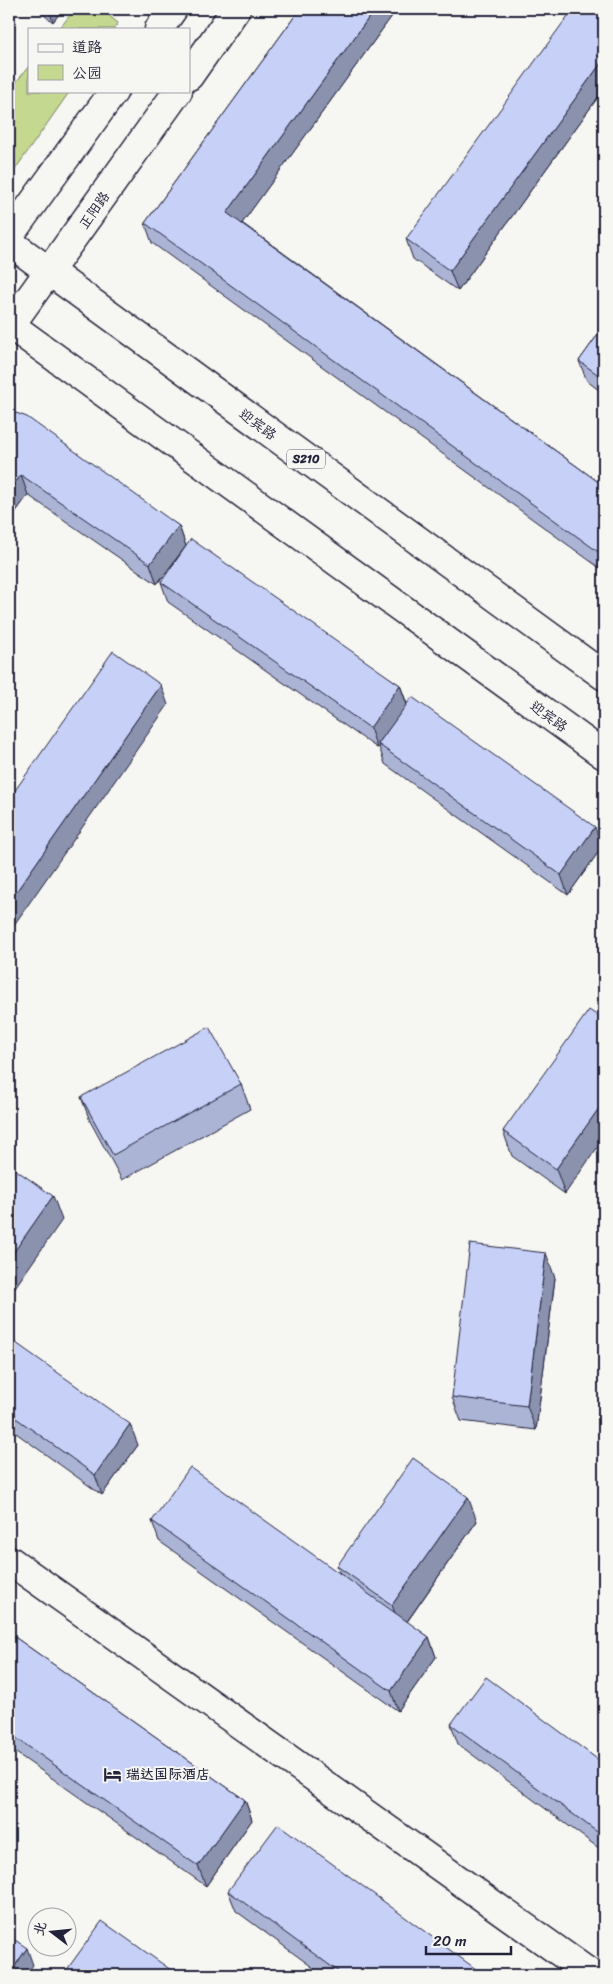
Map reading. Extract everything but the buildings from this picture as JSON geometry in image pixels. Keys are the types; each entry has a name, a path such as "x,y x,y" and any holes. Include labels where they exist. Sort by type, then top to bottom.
{"main road":[{"path":"160,28 173,9"},
{"path":"190,75 236,9"},
{"path":"9,236 113,92"},
{"name":"正阳路","path":"9,326 177,92"},
{"name":"迎宾路","path":"9,242 604,676"},
{"name":"迎宾路","path":"9,326 604,756"},
{"path":"9,1560 592,1975"}],"green space":[{"path":"75,9 101,9 118,23 115,28 60,28"},
{"path":"28,67 28,92 69,92 9,178 9,91"}],"place":[{"name":"瑞达国际酒店","path":"112,1774"}]}
